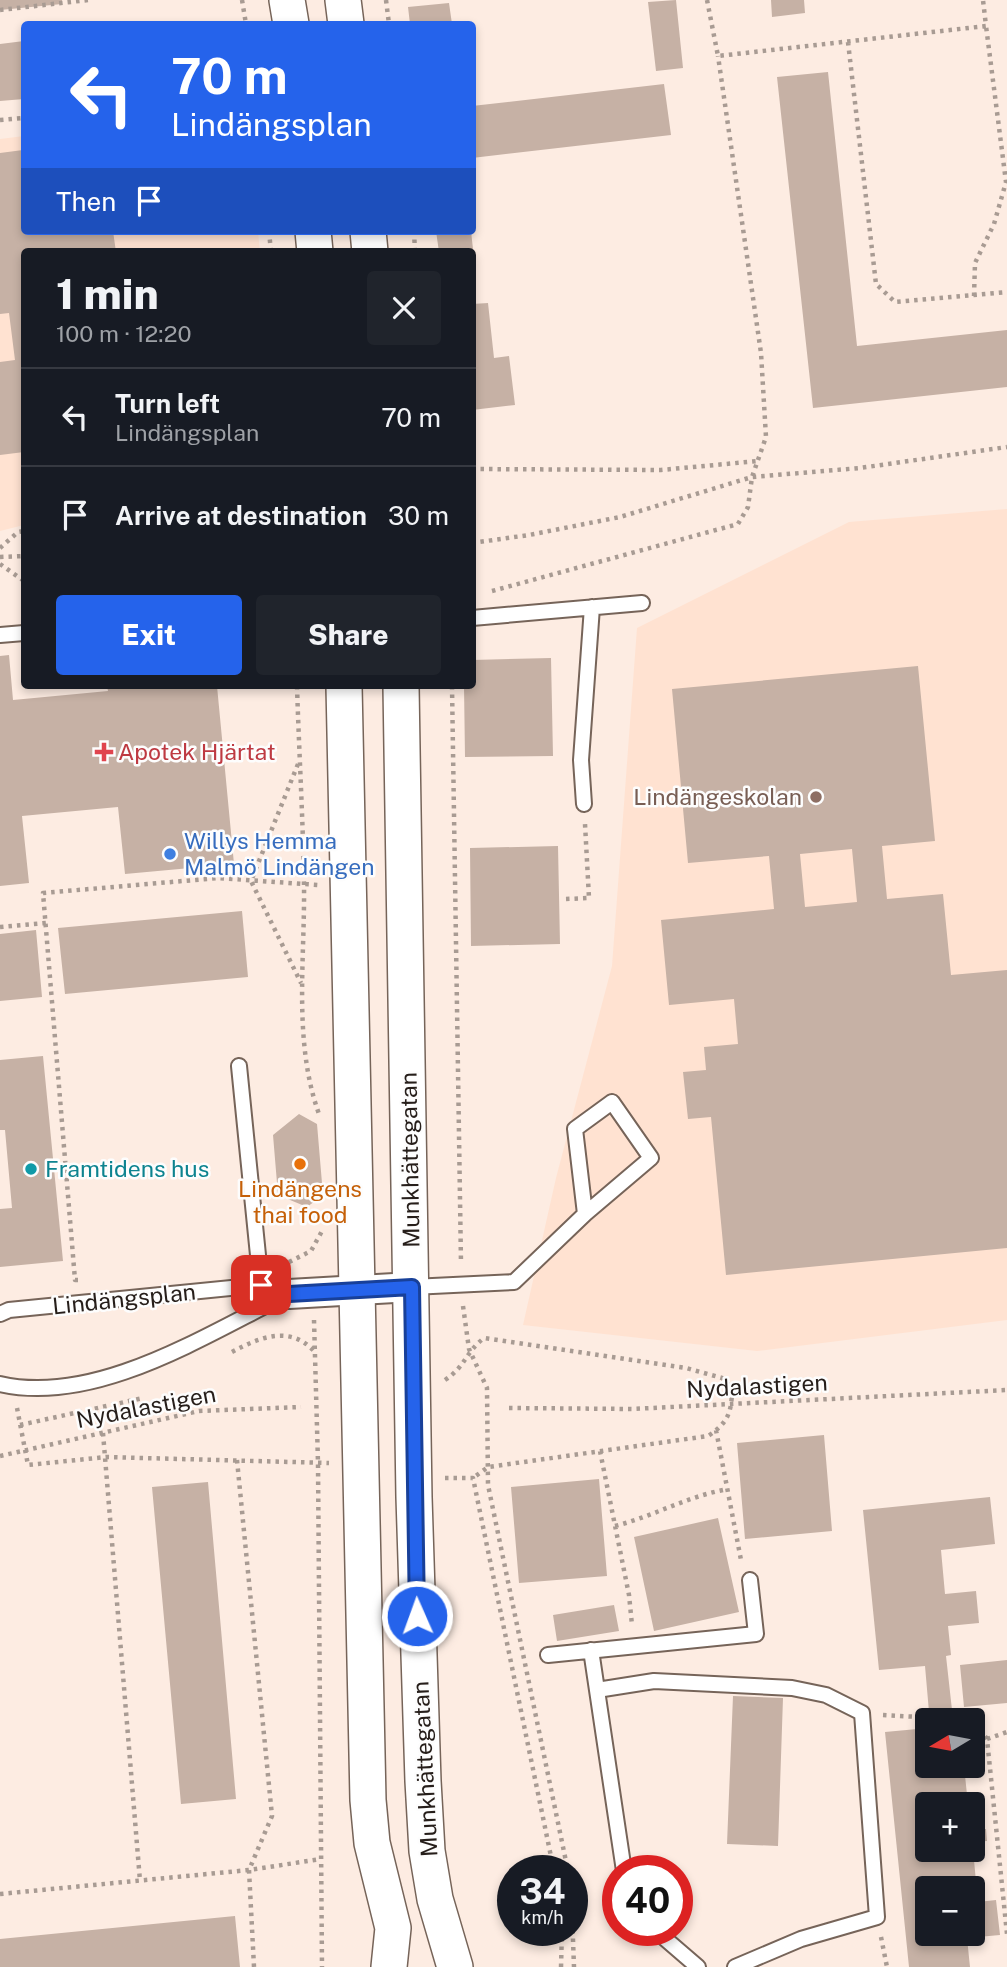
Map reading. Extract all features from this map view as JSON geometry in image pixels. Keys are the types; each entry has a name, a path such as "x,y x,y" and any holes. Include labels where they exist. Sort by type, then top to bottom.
{"street":[{"path":"287,0 290,21"},
{"path":"343,0 346,21"},
{"path":"344,689 368,1800 372,1843 393,1928 389,1967"},
{"name":"Munkhättegatan","path":"401,689 414,1534 427,1851 435,1899 455,1967"},
{"name":"Lindängsplan","path":"301,1293 412,1287"}],"lane":[{"path":"476,618 642,603"},
{"path":"584,804 581,760 592,607"},
{"path":"0,635 21,633"},
{"path":"239,1066 261,1285"},
{"path":"412,1287 514,1282 585,1214 651,1158 612,1102 575,1129 585,1214"},
{"name":"Lindängsplan","path":"0,1314 9,1310 261,1285 301,1293"},
{"name":"Lindängsplan","path":"6,1385 40,1390 121,1375 301,1293"},
{"path":"548,1655 757,1634 750,1580"},
{"path":"591,1650 622,1855"},
{"path":"597,1690 654,1681 793,1688 826,1695 862,1713 877,1917 801,1939 735,1967"},
{"path":"674,1946 698,1967"}],"path":[{"path":"0,10 88,0"},
{"path":"242,0 246,21"},
{"path":"386,0 389,21"},
{"path":"484,593 738,524 748,508 752,477 766,437 761,353 718,56 707,0"},
{"path":"974,296 975,263 995,224 1006,182 1004,146 983,0"},
{"path":"718,56 986,26"},
{"path":"848,42 876,284 895,302 1007,292"},
{"path":"0,120 21,118"},
{"path":"476,542 528,536 620,517 752,477 860,468 1007,447"},
{"path":"476,469 661,470 758,461"},
{"path":"0,548 21,532"},
{"path":"0,557 21,556"},
{"path":"0,564 21,579"},
{"path":"297,689 304,886 302,986 309,1087 321,1120"},
{"path":"452,689 462,1285 469,1349 487,1388 488,1485 565,1855"},
{"path":"300,760 251,881 302,986"},
{"path":"566,899 589,898 584,804"},
{"path":"88,1279 75,1280 43,893 218,878 304,886 350,884"},
{"path":"0,927 46,923"},
{"path":"259,1264 294,1261 311,1251 326,1225 301,1293 315,1351 322,1967"},
{"path":"232,1352 253,1341 292,1335 304,1340 315,1351"},
{"path":"439,1478 473,1478 488,1466 708,1436 725,1425 732,1405 732,1388 722,1378 686,1368 484,1338 469,1349 460,1370 440,1383"},
{"path":"6,1385 20,1425 28,1465 106,1457 331,1464"},
{"name":"Nydalastigen","path":"509,1408 632,1409 1007,1390"},
{"path":"20,1425 143,1398"},
{"name":"Nydalastigen","path":"0,1456 199,1410 301,1407"},
{"path":"716,1430 743,1569 750,1580"},
{"path":"103,1433 140,1881"},
{"path":"600,1451 629,1595 634,1646"},
{"path":"237,1460 272,1816 249,1870 254,1967"},
{"path":"473,1478 551,1855"},
{"path":"615,1526 656,1514 702,1493 728,1489"},
{"path":"318,1505 326,1505"},
{"path":"862,1713 973,1720 987,1739 1007,1934"},
{"path":"987,1739 1007,1732"},
{"path":"0,1895 249,1870 321,1859"},
{"path":"561,1967 562,1946"},
{"path":"573,1946 574,1967"}],"shaded area":[{"path":"21,136 21,235 258,235 260,248 21,248 21,526 0,531 0,139"},
{"name":"Lindängeskolan","path":"1007,509 1007,1320 757,1351 523,1325 556,1178 612,966 637,628 849,522"}],"building":[{"path":"0,0 62,0 62,4 0,10"},
{"path":"676,0 683,68 656,71 648,2"},
{"path":"771,0 804,0 805,13 772,17"},
{"path":"449,3 452,21 410,21 408,7"},
{"path":"21,41 21,99 0,101 0,44"},
{"path":"828,72 857,346 1007,330 1007,387 813,408 777,77"},
{"path":"664,84 671,135 476,158 476,106"},
{"path":"21,150 21,235 114,235 115,248 21,248 21,452 0,455 0,362 15,360 9,313 0,314 0,153"},
{"path":"437,235 471,235 473,248 438,248"},
{"path":"488,303 494,358 509,356 515,405 476,410 476,304"},
{"path":"9,655 13,700 108,689 217,689 234,864 125,874 118,807 22,816 29,883 0,886 0,656"},
{"path":"551,658 553,756 465,757 464,689 476,689 476,660"},
{"path":"918,666 935,841 882,846 887,899 943,894 951,975 1007,970 1007,1248 726,1275 711,1117 688,1119 683,1072 706,1070 704,1047 738,1044 734,999 669,1005 661,920 774,909 769,856 688,863 672,689","holes":["852,849 857,902 805,907 800,854"]},
{"path":"558,846 560,944 471,946 470,848"},
{"path":"242,911 248,977 65,994 58,928"},
{"path":"36,930 42,997 0,1001 0,934"},
{"name":"Framtidens hus","path":"43,1056 63,1261 0,1267 0,1209 12,1208 5,1130 0,1130 0,1060"},
{"path":"299,1114 317,1124 323,1195 307,1207 278,1195 273,1135"},
{"path":"824,1435 832,1531 745,1539 737,1443"},
{"path":"599,1479 607,1576 519,1583 511,1487"},
{"path":"208,1482 236,1799 181,1804 152,1487"},
{"path":"990,1497 995,1544 941,1550 945,1594 976,1591 979,1623 948,1626 951,1655 946,1656 952,1708 929,1708 925,1666 879,1670 863,1510"},
{"path":"718,1518 739,1612 654,1631 634,1537"},
{"path":"614,1605 619,1631 557,1641 553,1615"},
{"path":"1007,1660 1007,1703 964,1707 960,1665"},
{"path":"733,1696 783,1698 778,1846 727,1844"},
{"path":"915,1729 915,1778 965,1778 967,1792 915,1792 915,1862 974,1862 976,1876 915,1876 915,1946 968,1946 970,1967 909,1967 885,1732"},
{"path":"996,1900 1000,1935 985,1936 985,1901"},
{"path":"235,1916 240,1967 0,1967 0,1939"}],"place":[{"name":"Apotek Hjärtat","path":"104,752"},
{"name":"Lindängeskolan","path":"816,797"},
{"name":"Willys Hemma Malmö Lindängen","path":"170,854"},
{"name":"Lindängens thai food","path":"300,1164"},
{"name":"Framtidens hus","path":"31,1169"}],"route":[{"path":"261,1285 289,1294 412,1287 417,1616"}]}
